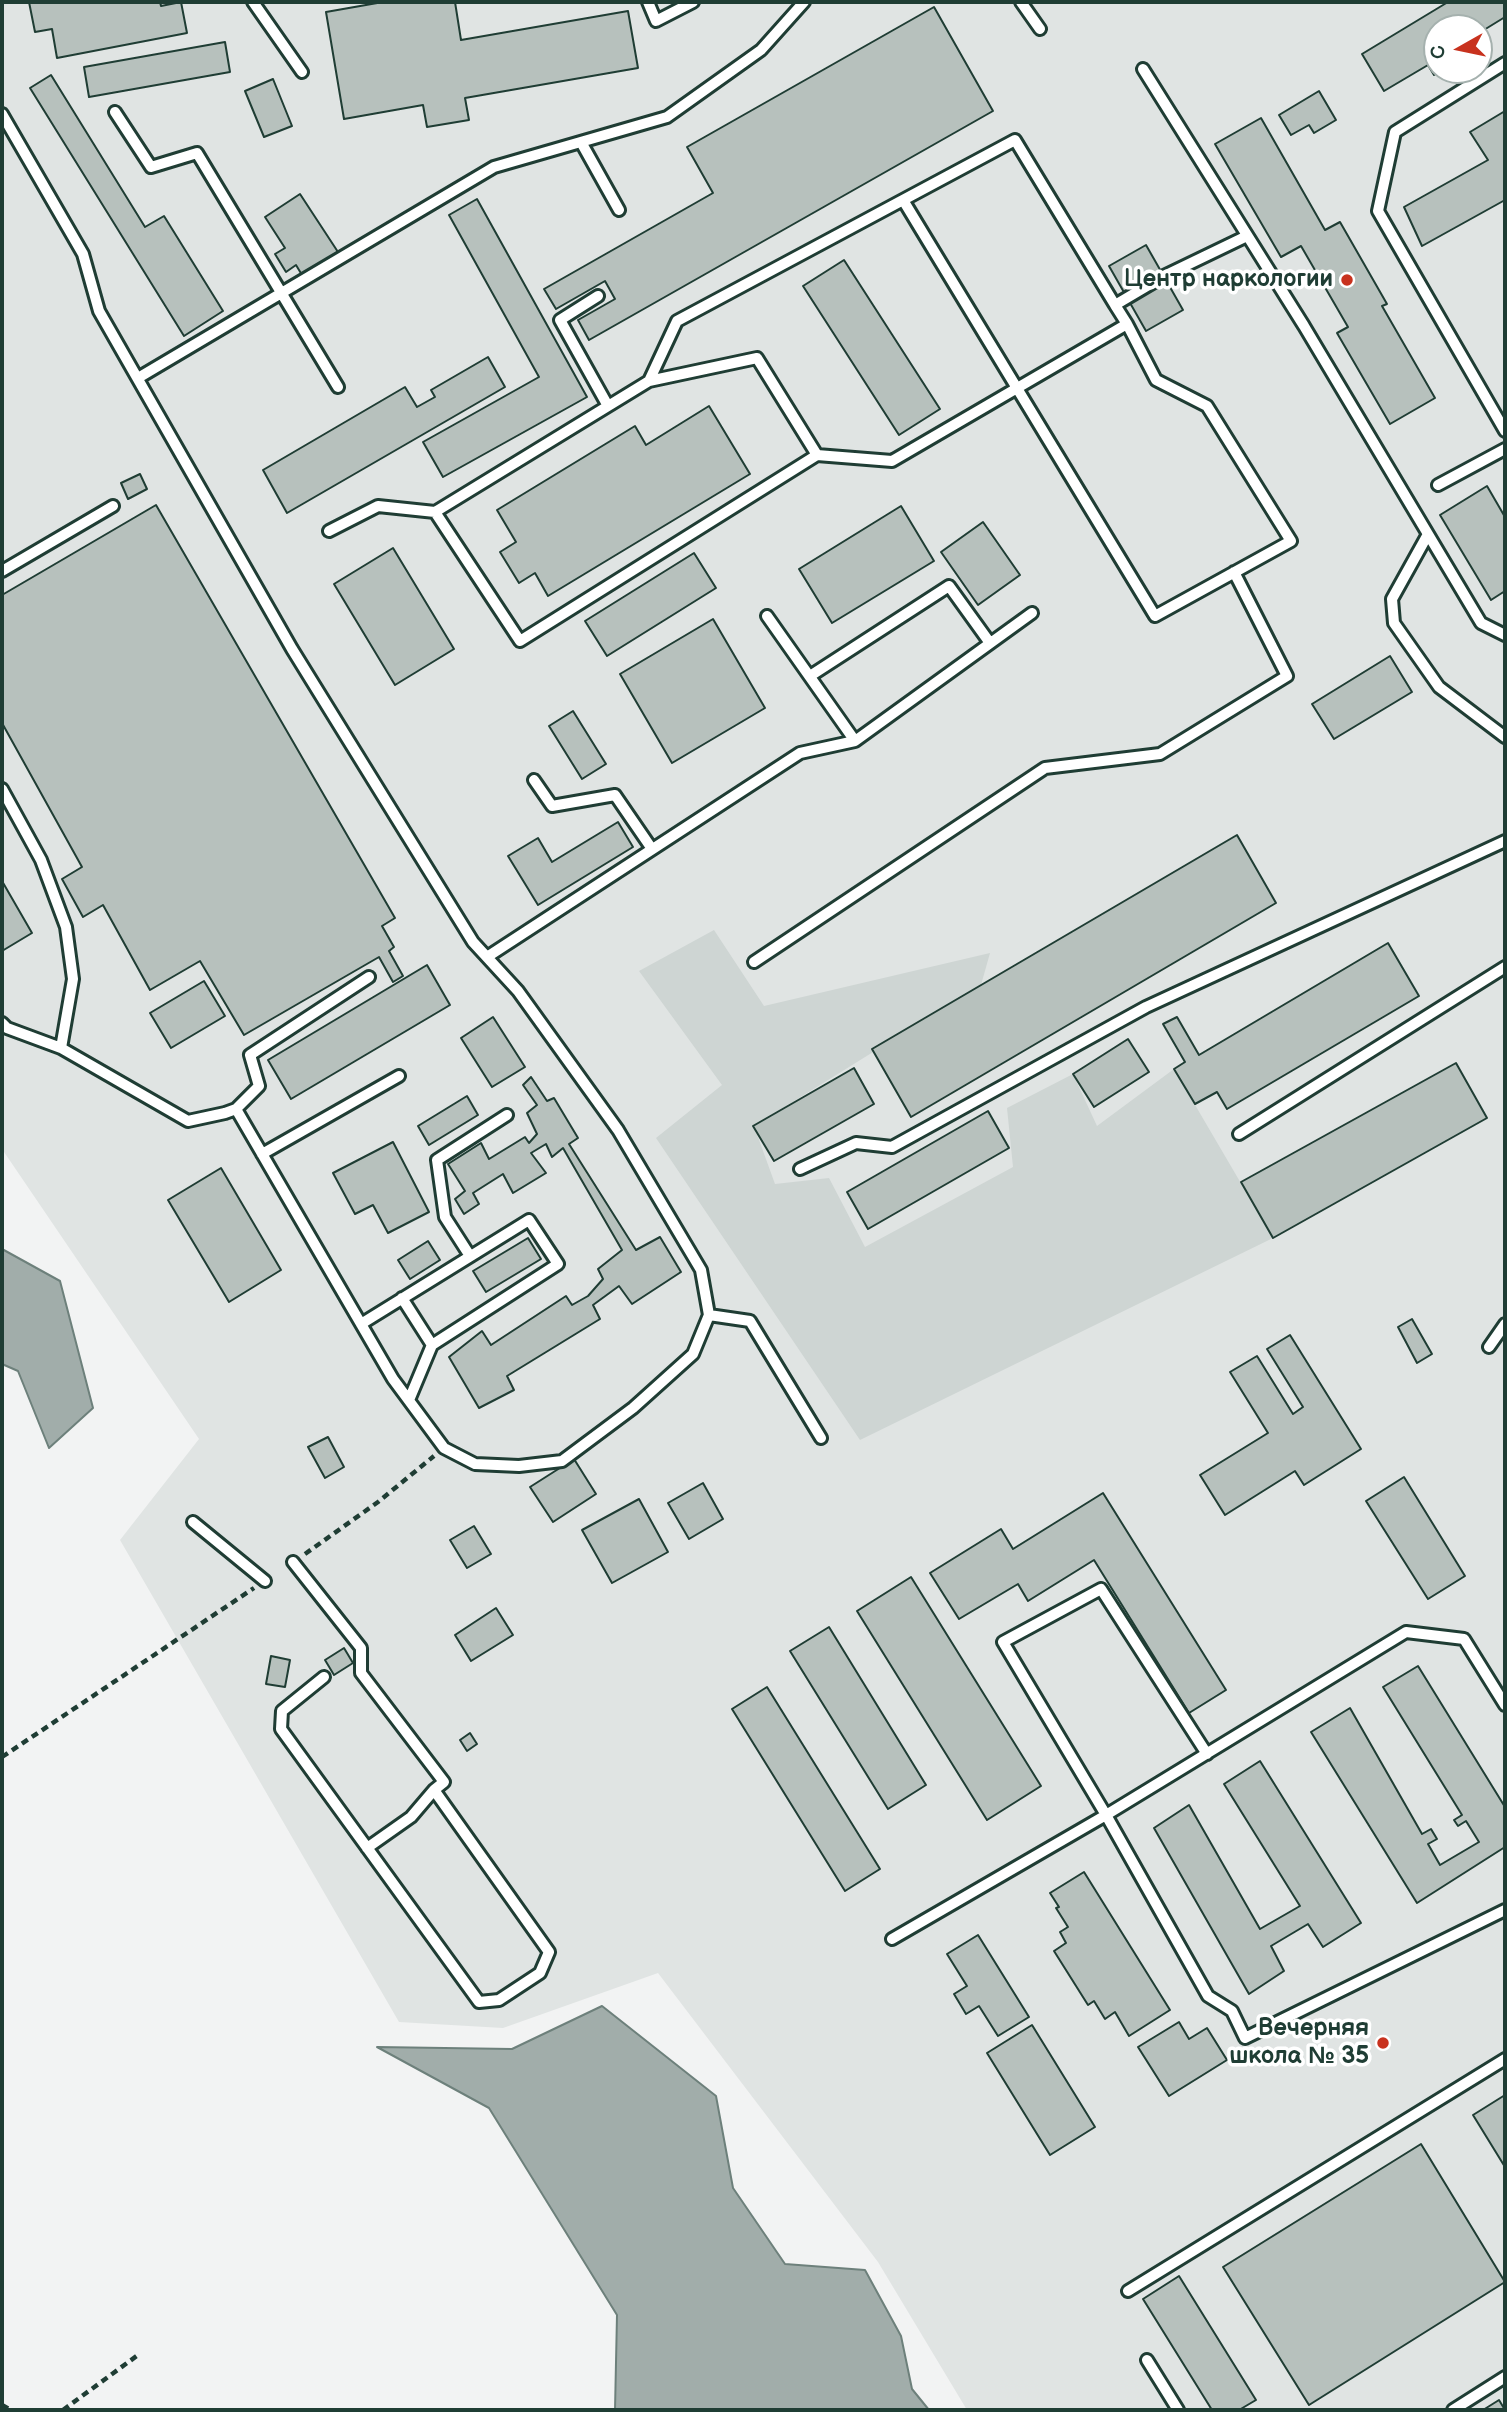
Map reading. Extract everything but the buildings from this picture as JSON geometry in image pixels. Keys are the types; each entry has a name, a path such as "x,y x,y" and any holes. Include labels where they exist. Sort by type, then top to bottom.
{"lane":[{"path":"253,2 302,72"},
{"path":"648,2 656,21 693,2"},
{"path":"138,378 494,167 667,117 761,50 804,2"},
{"path":"1021,2 1040,29"},
{"path":"1505,63 1395,132 1378,212 1505,431"},
{"path":"1143,69 1304,326 1481,623 1505,635"},
{"path":"115,112 152,166 197,153 338,387"},
{"path":"2,114 83,254 99,311 292,649 473,942 518,991 618,1130 701,1270 709,1315 693,1354 633,1408 562,1461 519,1466 475,1464 444,1448 393,1379 236,1109"},
{"path":"649,381 677,321 1015,140 1127,324 1156,380 1207,406 1291,541 1155,616 903,200"},
{"path":"581,142 620,210"},
{"path":"1115,305 1164,276 1247,236"},
{"path":"598,296 560,320 608,406"},
{"path":"435,512 520,641 817,455 892,461 1127,324"},
{"path":"329,531 379,506 435,512 649,381 757,358 817,455"},
{"path":"1438,485 1505,449"},
{"path":"2,571 113,506"},
{"path":"1427,536 1392,599 1394,623 1439,687 1505,737"},
{"path":"754,962 1045,768 1160,754 1287,676 1234,572"},
{"path":"810,676 949,586 990,643"},
{"path":"487,957 800,753 855,741 1032,613"},
{"path":"767,616 855,741"},
{"path":"534,780 552,806 615,795 652,849"},
{"path":"2,789 41,860 66,927 73,979 61,1048"},
{"path":"800,1169 856,1143 892,1147 1146,1007 1505,841"},
{"path":"1239,1134 1505,967"},
{"path":"2,1023 7,1028 61,1048 188,1121 236,1109 260,1086 250,1055 369,977"},
{"path":"262,1154 399,1076"},
{"path":"471,1256 445,1217 437,1160 507,1115"},
{"path":"360,1324 529,1220 558,1264 432,1345 409,1400"},
{"path":"402,1298 432,1345"},
{"path":"709,1315 750,1321 821,1438"},
{"path":"1489,1347 1505,1324"},
{"path":"193,1522 265,1581"},
{"path":"293,1562 361,1648 361,1673 444,1782 411,1818 368,1848"},
{"path":"1207,1754 1101,1589 1003,1642 1106,1815 1208,1996 1232,2011 1245,2038 1505,1910"},
{"path":"892,1939 1106,1815 1406,1632 1464,1639 1505,1705"},
{"path":"324,1677 282,1711 281,1729 479,2002 499,2000 540,1973 549,1952 434,1790"},
{"path":"1128,2291 1505,2059"},
{"path":"1147,2360 1178,2410"},
{"path":"1453,2410 1505,2377"}],"path":[{"path":"293,1562 378,1502 444,1448"},
{"path":"2,1757 265,1581"},
{"path":"63,2410 138,2355"},
{"path":"2,2405 10,2410"}],"shaded area":[{"path":"2,2 1505,2 1505,2410 967,2410 878,2262 658,1973 503,2028 399,2022 120,1540 199,1439 2,1149"},
{"path":"714,930 764,1006 990,953 981,985 754,1126 775,1184 829,1178 865,1247 1013,1167 1007,1108 1073,1074 1097,1126 1174,1069 1273,1238 860,1440 656,1138 722,1085 639,971"},
{"path":"2,1249 60,1281 93,1408 49,1448 18,1371 2,1364"},
{"path":"602,2006 716,2096 733,2188 785,2264 865,2270 901,2336 912,2389 929,2410 615,2410 617,2315 489,2108 377,2047 512,2049"}],"place":[{"name":"Центр наркологии","path":"1347,280"},
{"name":"Вечерняя школа № 35","path":"1383,2043"}]}
